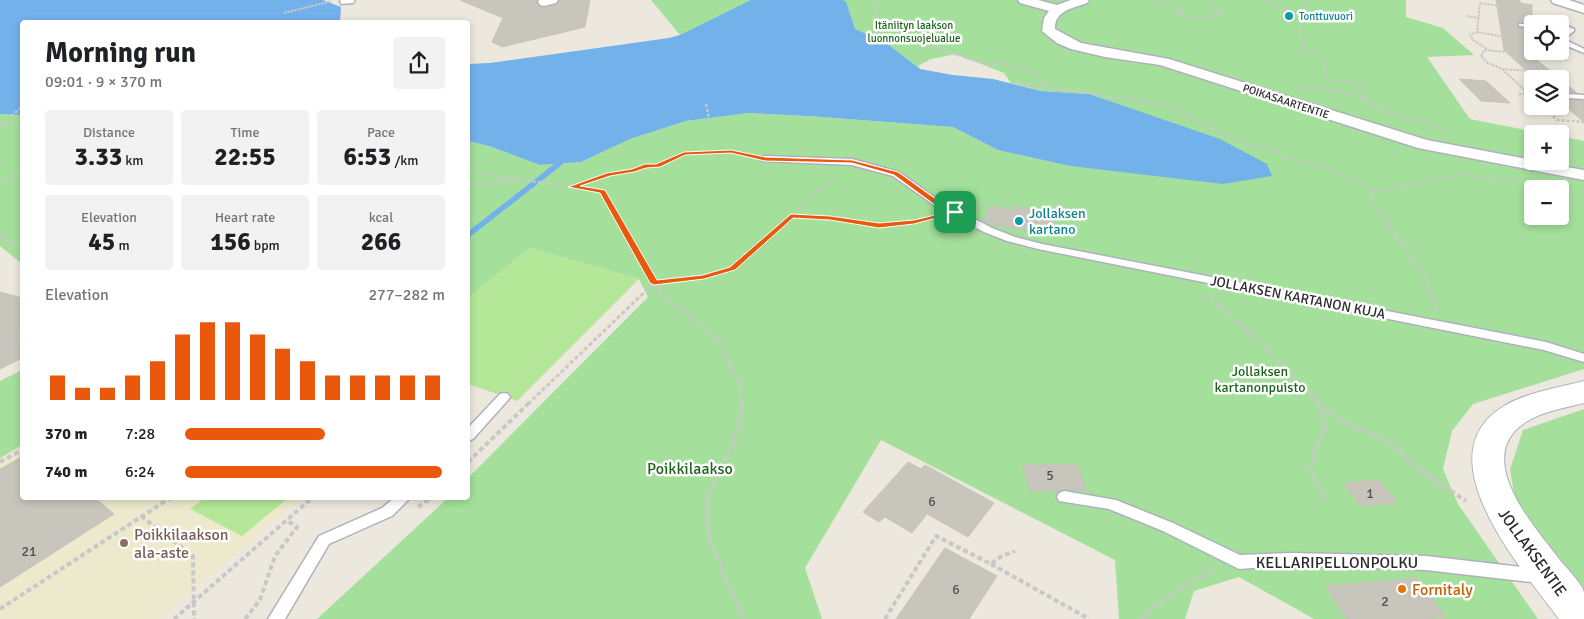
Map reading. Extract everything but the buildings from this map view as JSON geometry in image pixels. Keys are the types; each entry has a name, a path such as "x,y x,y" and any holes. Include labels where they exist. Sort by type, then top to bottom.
{"street":[{"path":"1024,0 1057,9 1083,0"},
{"path":"1558,0 1582,8"},
{"name":"POIKASAARTENTIE","path":"1057,9 1049,20 1050,31 1064,42 1073,46 1097,52 1149,58 1402,138 1584,175"},
{"name":"JOLLAKSENTIE","path":"1582,619 1506,517 1496,498 1488,466 1492,439 1510,417 1527,409 1584,392"}],"lane":[{"path":"1569,45 1584,51"},
{"path":"1571,96 1584,97"},
{"name":"JOLLAKSEN KARTANON KUJA","path":"765,159 852,162 896,174 937,203 988,230 1011,239 1177,274 1546,346 1584,358"},
{"path":"470,434 504,397"},
{"path":"1064,497 1111,504 1168,528 1239,562"},
{"path":"276,619 324,540 387,512 401,500"},
{"name":"KELLARIPELLONPOLKU","path":"1239,562 1290,559 1426,563 1549,576"}],"path":[{"path":"872,0 877,9 875,18 898,26 909,37 984,64 1011,64 1039,77 1052,88"},
{"path":"1158,0 1184,9 1176,13 1191,20 1215,16 1223,12 1211,2 1212,0"},
{"path":"1261,0 1302,16"},
{"path":"1308,0 1302,16 1299,34 1305,48 1324,60 1328,80 1340,79 1350,82 1364,91 1368,104 1441,127 1458,137 1470,152"},
{"path":"284,14 342,1"},
{"path":"1477,32 1480,3 1501,6"},
{"path":"1467,16 1478,18"},
{"path":"1488,50 1473,40 1470,35 1477,32 1506,37"},
{"path":"1524,53 1484,50 1481,56 1488,63 1502,69 1524,71"},
{"path":"1502,69 1524,89"},
{"path":"1017,82 1092,93 1110,98 1132,99 1178,110 1218,132 1243,143 1278,151 1284,157 1326,167 1364,184 1370,192 1376,208 1400,243 1419,266 1432,291 1436,308 1434,324"},
{"path":"1271,97 1273,89 1278,85 1330,90 1366,99"},
{"path":"1518,94 1524,94"},
{"path":"706,104 709,118"},
{"path":"11,116 20,109"},
{"path":"1552,115 1557,120 1584,122"},
{"path":"0,124 20,123"},
{"path":"571,187 609,174 634,170 645,166 658,166 684,154 731,152 765,159"},
{"path":"470,460 654,283 704,277 732,268 852,162"},
{"path":"0,183 20,170"},
{"path":"470,171 602,191 662,295 683,310 719,341 740,384 742,406 738,431 708,495 710,542 744,619"},
{"path":"1370,192 1433,181 1460,174 1494,180 1524,181"},
{"path":"470,185 522,180"},
{"path":"791,216 830,218 879,226 914,222 955,212"},
{"path":"0,237 20,247"},
{"path":"1177,274 1225,310 1263,345 1318,403 1348,424 1390,443 1418,469 1466,501"},
{"path":"0,345 20,335"},
{"path":"1318,403 1324,428 1310,469 1326,501"},
{"path":"0,462 20,451"},
{"path":"0,610 167,500"},
{"path":"174,619 310,500"},
{"path":"141,516 193,556 194,619"},
{"path":"245,619 258,606 264,593 270,565 286,538 297,528 286,520"},
{"path":"885,619 936,536 991,564 1089,619"},
{"path":"991,564 1000,557 1015,551"},
{"name":"KELLARIPELLONPOLKU","path":"1141,619 1178,589 1227,563 1239,562"}],"shaded area":[{"name":"Poikkilaakson ala-aste","path":"20,446 20,500 300,500 158,619 0,619 0,458"}],"green space":[{"path":"651,0 1406,0 1406,17 1443,28 1474,55 1427,57 1470,119 1524,130 1524,170 1569,170 1569,138 1584,141 1584,369 1473,404 1452,431 1443,469 1458,504 1538,619 1314,619 1239,577 1194,591 1185,619 1119,619 1115,560 881,440 805,568 822,619 317,619 446,500 470,500 470,476 648,297 639,279 530,248 470,296 470,141 489,146 540,165 581,162 630,139 686,121 748,113 953,127 998,150 1070,166 1126,172 1089,94 1041,91 1011,83 1004,73 956,54 931,59 918,66 920,69 738,7 680,35"},
{"path":"0,114 20,115 20,262 0,246"},
{"path":"530,248 639,279 517,401 470,385 470,296"},
{"path":"20,371 20,446 0,458 0,381"},
{"path":"1584,409 1584,600 1515,499 1510,469 1523,430"},
{"path":"202,500 286,500 242,536 190,509"}],"water":[{"path":"0,0 323,0 341,7 340,20 20,20 20,115 0,114"},
{"path":"751,0 843,0 846,2 855,29 886,43 920,69 993,79 1041,91 1089,94 1220,139 1267,164 1272,176 1223,184 1070,166 998,150 953,127 748,113 686,121 630,139 581,162 540,165 489,146 470,141 470,64 490,63 680,35"}],"waterway":[{"path":"470,233 560,163"}],"place":[{"name":"Tonttuvuori","path":"1289,16"},
{"name":"Jollaksen kartano","path":"1019,221"},
{"name":"Poikkilaakson ala-aste","path":"124,543"},
{"name":"Fornitaly","path":"1402,589"}],"route":[{"path":"731,152 765,159 852,162 896,174 937,203 955,212 914,222 879,226 849,220 791,216 732,268 704,277 654,283 602,191 571,187 609,174 634,170 645,166 658,166 684,154 731,152"}],"park label":[{"name":"Itäniityn laakson luonnonsuojelualue","path":"914,31"},
{"name":"Jollaksen kartanonpuisto","path":"1260,380"},
{"name":"Poikkilaakso","path":"690,468"}]}
